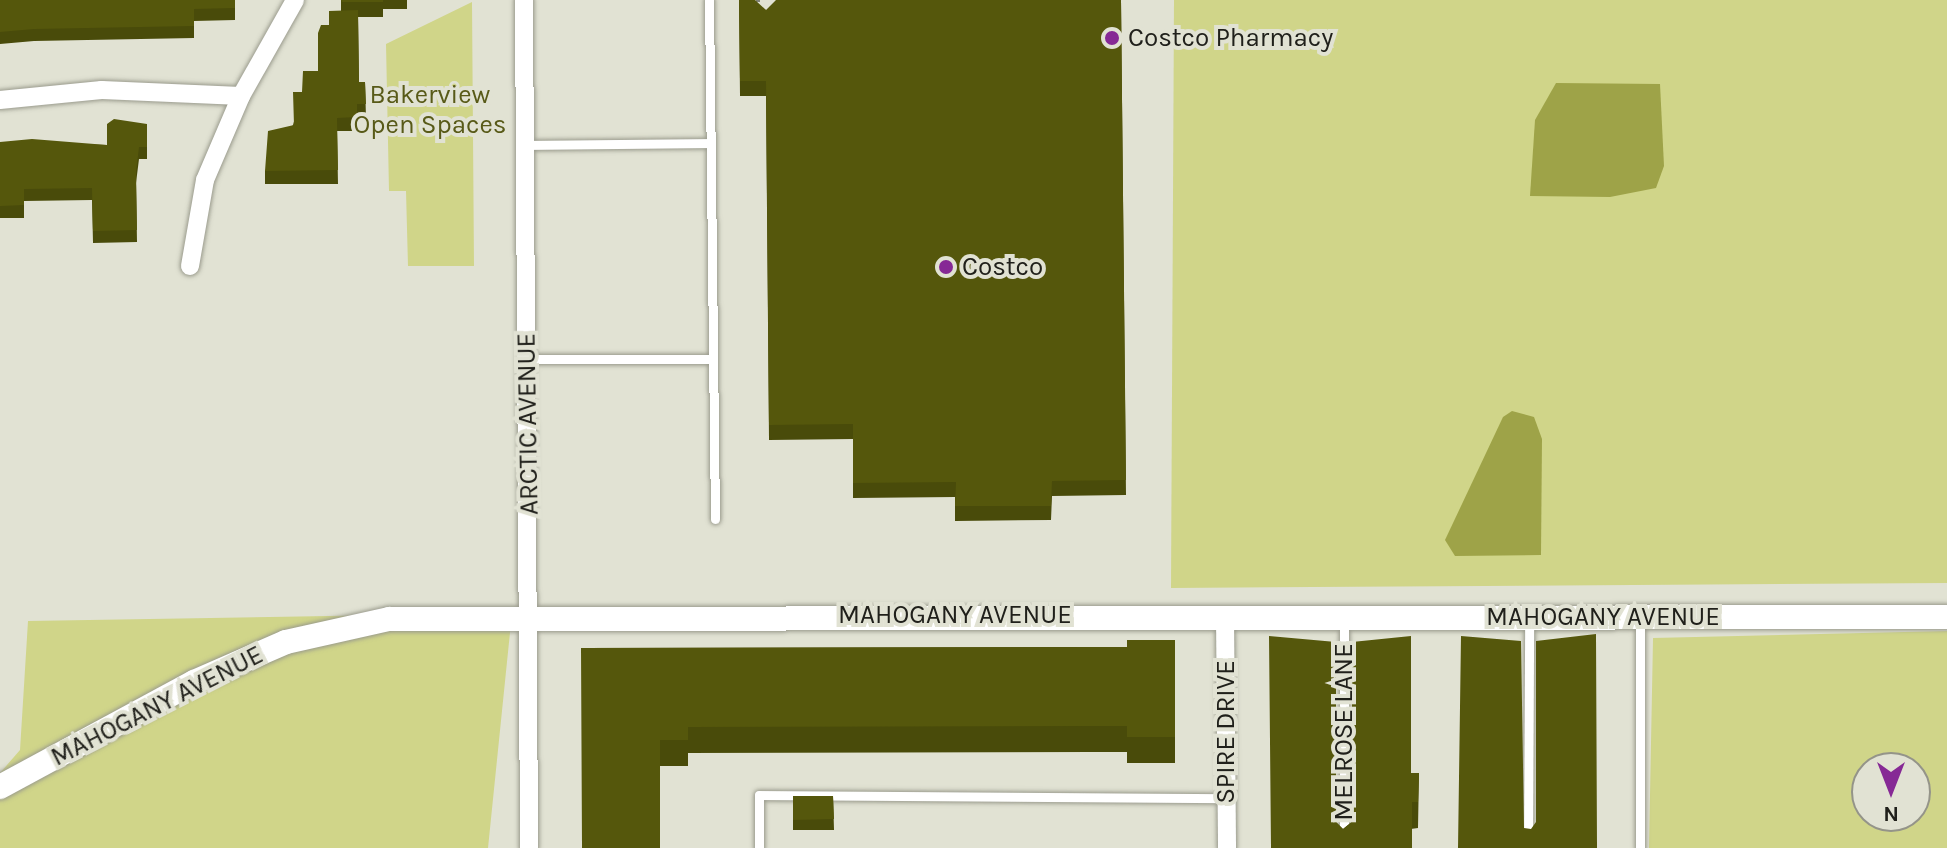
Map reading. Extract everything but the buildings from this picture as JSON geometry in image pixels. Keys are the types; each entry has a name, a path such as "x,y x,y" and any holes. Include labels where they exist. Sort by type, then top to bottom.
{"street":[{"path":"190,266 205,180 241,96 295,0"},
{"name":"ARCTIC AVENUE","path":"524,0 531,615 529,848"},
{"path":"0,100 102,90 241,96"},
{"name":"MAHOGANY AVENUE","path":"0,787 194,682 286,642 389,619 531,615 1947,617"},
{"name":"SPIRE DRIVE","path":"1225,615 1227,848"}],"lane":[{"path":"709,0 715,519"},
{"path":"527,145 710,143"},
{"path":"527,359 713,359"},
{"name":"MELROSE LANE","path":"1344,616 1344,848"},
{"path":"1528,848 1529,617"},
{"path":"1640,617 1640,848"},
{"path":"759,848 759,795 1226,798"}],"path":[{"path":"756,0 764,0"}],"green space":[{"path":"1174,0 1947,0 1947,583 1171,588"},
{"name":"Bakerview Open Spaces","path":"472,2 474,266 408,266 406,191 389,191 386,44"},
{"path":"512,613 488,848 0,848 0,773 20,750 28,621"},
{"path":"1947,631 1947,848 1649,848 1653,638"}],"shaded area":[{"path":"1556,83 1660,84 1664,166 1656,188 1610,197 1530,196 1535,120"},
{"path":"1512,411 1534,417 1542,439 1541,555 1455,556 1445,540 1503,417"}],"place":[{"name":"Costco Pharmacy","path":"1112,38"},
{"name":"Costco","path":"946,267"}]}
